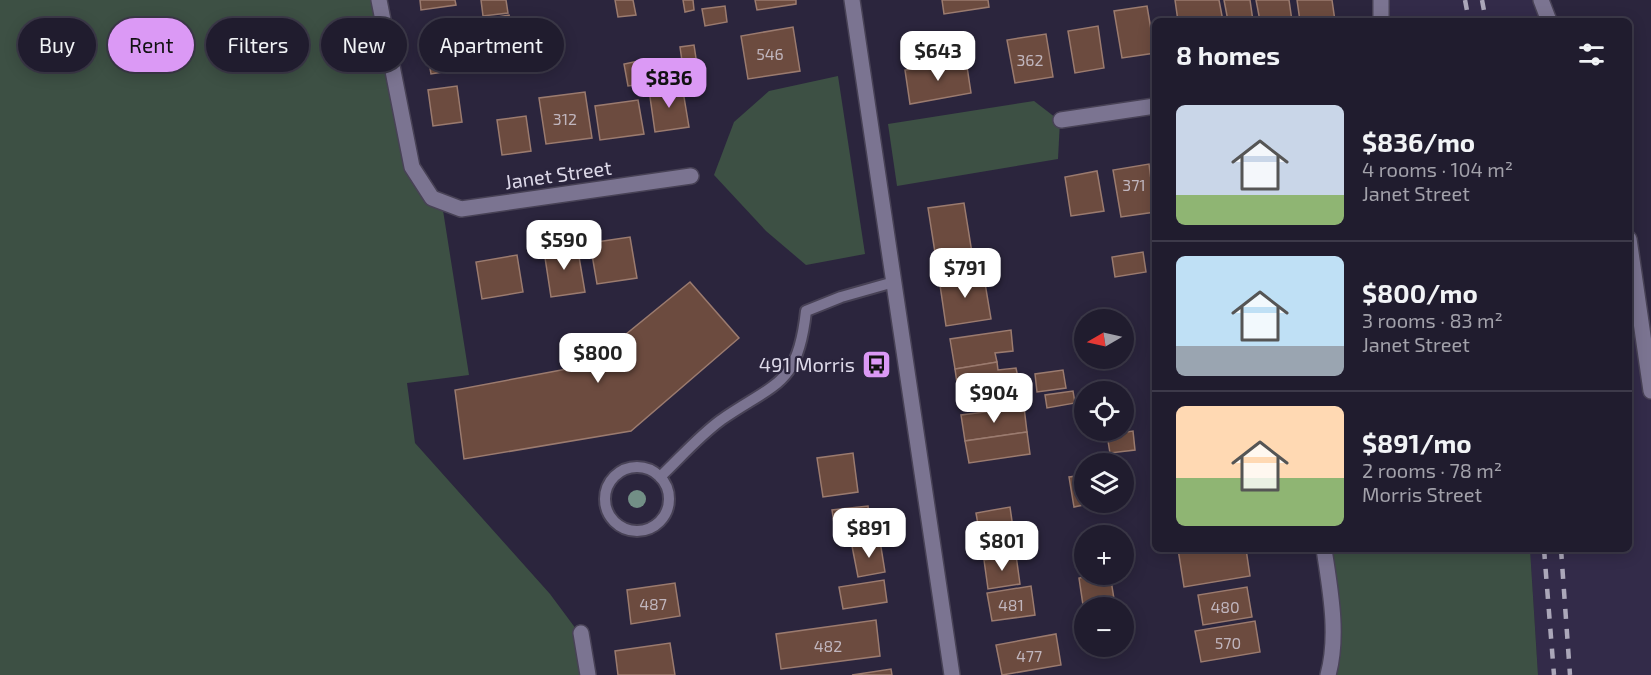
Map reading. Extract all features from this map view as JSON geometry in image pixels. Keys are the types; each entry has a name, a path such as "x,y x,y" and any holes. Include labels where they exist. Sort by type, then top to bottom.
{"street":[{"name":"Janet Street","path":"379,0 412,167 432,198 461,209 691,176"},
{"path":"852,0 951,675"},
{"path":"1381,0 1381,18"},
{"path":"1541,0 1548,18"},
{"path":"1061,120 1152,106"},
{"path":"1632,260 1651,391"},
{"path":"1324,552 1331,594 1332,638 1328,675"},
{"path":"581,633 588,675"}],"lane":[{"path":"660,477 711,428 785,377 799,356 806,312 841,297 894,282"},
{"path":"635,466 648,468 660,477 666,486 669,501 666,513 659,522 639,531 626,530 612,520 604,502 605,492 612,478 621,470 635,466"}],"shaded area":[{"path":"1383,0 1540,0 1547,18 1382,18"},
{"path":"1632,270 1651,402 1651,675 1538,675 1530,552 1632,552"}],"green space":[{"path":"0,0 377,0 381,18 321,18 321,72 391,72 410,167 442,204 469,375 407,383 415,443 550,594 579,633 586,675 0,675"},
{"path":"838,76 865,254 806,265 766,231 714,175 734,122 769,91"},
{"path":"1034,101 1060,121 1058,159 897,186 888,124"},
{"path":"1322,552 1530,552 1538,675 1326,675 1328,666"}],"building":[{"path":"420,0 455,0 456,5 421,10"},
{"path":"481,0 506,0 508,13 483,16"},
{"path":"615,0 633,0 636,15 618,17"},
{"path":"683,0 693,0 694,10 685,12"},
{"path":"755,0 796,0 796,4 757,10"},
{"path":"942,0 988,0 989,7 944,14"},
{"path":"1175,0 1219,0 1222,18 1178,18"},
{"path":"1224,0 1250,0 1253,18 1227,18"},
{"path":"1256,0 1289,0 1292,18 1259,18"},
{"path":"1297,0 1332,0 1335,18 1300,18"},
{"path":"725,6 727,22 705,26 702,9"},
{"path":"1147,6 1152,35 1152,53 1122,58 1114,11"},
{"path":"509,15 510,18 491,18"},
{"path":"1098,26 1104,68 1075,73 1068,31"},
{"path":"793,27 800,71 748,79 741,36"},
{"path":"1046,34 1053,77 1015,83 1007,40"},
{"path":"694,45 697,65 683,68 680,47"},
{"path":"966,60 971,93 910,104 905,70"},
{"path":"639,61 644,84 628,86 624,64"},
{"path":"682,85 689,127 655,132 649,90"},
{"path":"457,86 462,122 433,126 428,90"},
{"path":"585,92 592,138 546,144 539,98"},
{"path":"638,100 644,134 600,140 595,106"},
{"path":"526,116 531,151 502,155 497,120"},
{"path":"1149,164 1152,212 1121,217 1113,170"},
{"path":"1097,171 1104,211 1071,216 1065,177"},
{"path":"964,203 972,253 936,259 928,208"},
{"path":"630,237 637,278 597,284 590,243"},
{"path":"577,245 585,292 551,297 544,251"},
{"path":"1143,252 1146,272 1115,277 1112,257"},
{"path":"517,255 523,292 482,299 476,262"},
{"path":"983,271 991,319 946,326 939,278"},
{"path":"690,282 739,338 631,431 464,459 455,390 588,365"},
{"path":"1011,330 1013,351 995,353 997,362 955,369 950,339"},
{"path":"997,362 998,370 1016,368 1020,387 959,397 955,369"},
{"path":"1063,370 1066,388 1037,392 1035,374"},
{"path":"1073,391 1074,403 1047,408 1045,395"},
{"path":"1024,407 1027,432 965,441 961,415"},
{"path":"1027,432 1030,454 969,463 965,441"},
{"path":"1134,440 1135,450 1110,453 1108,441"},
{"path":"853,453 858,492 823,497 817,458"},
{"path":"1074,476 1074,507 1069,477"},
{"path":"868,506 871,533 836,537 832,510"},
{"path":"1010,507 1015,542 982,548 976,513"},
{"path":"880,541 885,572 858,577 852,546"},
{"path":"1178,552 1246,552 1250,576 1184,587"},
{"path":"1016,555 1020,584 988,589 984,560"},
{"path":"884,580 887,602 843,609 839,587"},
{"path":"675,583 680,616 631,624 627,590"},
{"path":"1080,585 1112,585 1114,597 1082,597"},
{"path":"1031,586 1035,615 992,621 987,593"},
{"path":"1247,587 1252,617 1203,625 1198,595"},
{"path":"876,620 880,656 781,669 776,634"},
{"path":"1255,621 1260,652 1201,662 1195,631"},
{"path":"1056,634 1061,665 1002,675 996,645"},
{"path":"670,643 675,675 618,675 615,651"},
{"path":"891,669 892,675 852,675"}],"railway":[{"path":"1465,0 1468,18"},
{"path":"1482,0 1485,18"},
{"path":"1544,552 1554,675"},
{"path":"1561,552 1570,675"}],"place":[{"name":"491 Morris","path":"876,364"}]}
